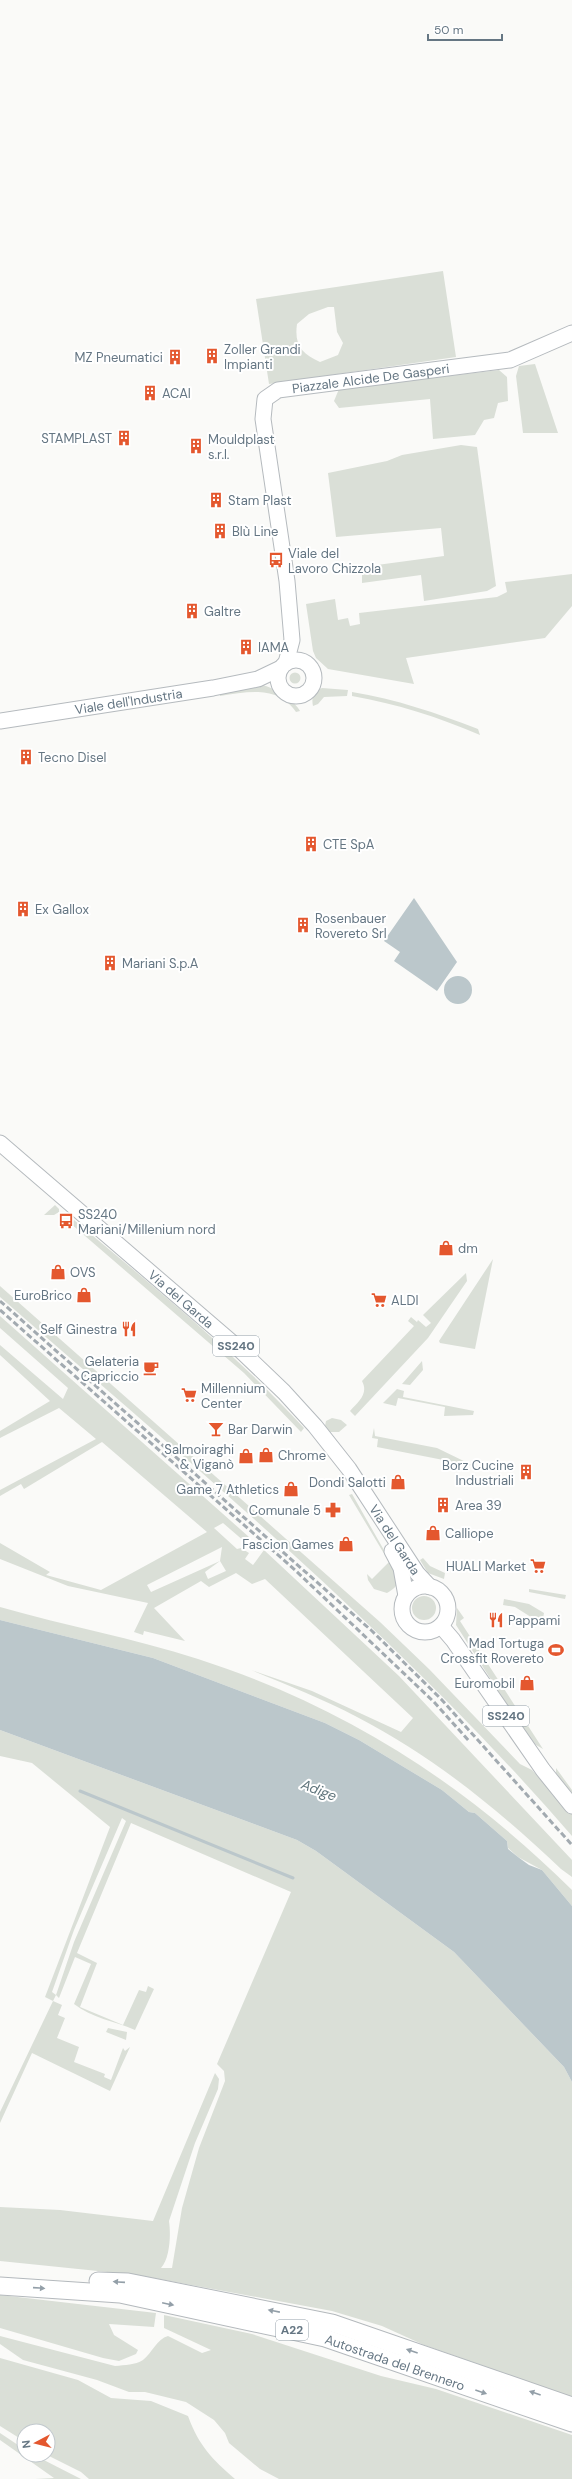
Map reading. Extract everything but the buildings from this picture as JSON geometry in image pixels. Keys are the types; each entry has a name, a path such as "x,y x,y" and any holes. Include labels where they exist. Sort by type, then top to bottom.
{"highway":[{"name":"Autostrada del Brennero","path":"0,2274 128,2282 332,2323 572,2406"},
{"name":"Autostrada del Brennero","path":"0,2286 120,2294 325,2338 572,2423"}],"main road":[{"name":"Piazzale Alcide De Gasperi","path":"292,640 286,581 263,419 265,399 278,390 510,360 572,332"},
{"path":"292,640 313,672 314,677 308,691 296,696 285,692 280,687 278,676 284,666 292,640"},
{"path":"284,666 294,660 306,663"},
{"name":"Viale dell'Industria","path":"0,721 258,679 284,666"},
{"name":"Viale dell'Industria","path":"258,679 280,687"},
{"name":"Via del Garda","path":"0,1143 236,1346 284,1392 339,1456 417,1573 430,1587 441,1593 447,1603 447,1614 441,1626 435,1630 420,1632 408,1625 402,1612 406,1596 399,1563 357,1495 313,1434 279,1396 153,1283 0,1151"},
{"name":"Via del Garda","path":"406,1596 416,1588 430,1587"},
{"name":"SS240","path":"441,1626 453,1640 543,1770 572,1806"}],"shaded area":[{"path":"443,271 456,357 269,384 256,299","holes":["328,307 334,307 337,332 343,343 338,355 320,362 308,356 301,348 297,338 297,324 309,314"]},
{"path":"535,364 558,433 523,433 516,376 519,366"},
{"path":"499,370 507,377 508,401 498,403 494,418 484,420 475,435 433,439 430,399 339,408 334,401 339,389"},
{"path":"461,445 477,447 496,586 487,591 424,601 421,575 362,583 362,567 444,556 441,528 336,537 328,473 387,461 402,455"},
{"path":"572,574 572,606 545,638 406,658 414,684 328,669 316,658 313,651 306,604 335,599 338,620 348,618 350,626 360,624 359,613 497,597 507,592 505,582"},
{"path":"295,672 299,674 301,678 299,682 295,684 291,682 289,678 291,674"},
{"path":"262,685 272,688 283,695 294,703 300,711 296,712 288,703 280,698 262,692 220,696 220,692"},
{"path":"322,688 348,690 347,696 324,697 318,704 313,706 312,700 314,695"},
{"path":"352,692 384,698 431,712 478,729 480,735 449,722 417,712 352,696"},
{"path":"55,1205 59,1209 59,1212 54,1215 44,1215"},
{"path":"74,1220 192,1320 250,1373 304,1428 301,1432 244,1373 70,1223"},
{"path":"493,1259 475,1349 440,1343 439,1341"},
{"path":"466,1273 467,1281 428,1338 355,1416 350,1411 362,1398 364,1386 362,1381 414,1326 408,1321 411,1317 417,1322 418,1320 426,1327 431,1323 423,1315"},
{"path":"0,1286 380,1622 429,1669 520,1764 532,1770 572,1814 572,1836 506,1763 438,1692 368,1624 222,1491 0,1297"},
{"path":"0,1316 249,1537 245,1542 223,1523 214,1528 237,1549 241,1548 249,1553 245,1559 253,1565 264,1550 399,1676 572,1860 572,1877 561,1869 514,1826 465,1786 412,1749 385,1732 344,1710 251,1670 312,1691 401,1732 413,1718 265,1579 252,1584 236,1573 209,1587 201,1581 154,1608 185,1641 144,1631 143,1635 134,1632 148,1603 68,1586 0,1559 0,1543 50,1572 46,1575 101,1590 207,1532 102,1442 24,1489 21,1484 0,1496 0,1490 96,1439 59,1408 0,1438 0,1431 50,1401 0,1355 0,1345 63,1399 68,1388 0,1328","holes":["222,1547 220,1561 151,1592 147,1585","220,1561 226,1571 208,1579 205,1572"]},
{"path":"422,1361 423,1370 410,1385 402,1384"},
{"path":"397,1389 404,1391 403,1397 474,1411 473,1415 444,1416 445,1407 398,1398 396,1406 383,1403"},
{"path":"332,1418 341,1420 347,1425 339,1432 327,1432 325,1426 326,1421"},
{"path":"374,1428 375,1436 437,1448 474,1466 377,1447 378,1439 372,1438"},
{"path":"352,1494 397,1573 398,1582 393,1589 387,1593 374,1589 368,1580 367,1574 372,1579 389,1562 349,1495"},
{"path":"423,1558 430,1566 445,1573 444,1579 428,1573 420,1560"},
{"path":"529,1589 566,1595 565,1599 529,1592"},
{"path":"424,1596 433,1599 436,1608 433,1617 424,1620 415,1617 412,1608 415,1599"},
{"path":"504,1599 529,1604 544,1613 542,1624 515,1607 503,1605"},
{"path":"0,1607 198,1659 252,1678 303,1700 352,1725 399,1752 445,1782 489,1815 531,1851 572,1890 572,1906 542,1870 518,1857 508,1848 507,1841 475,1813 469,1812 442,1790 359,1740 325,1723 153,1658 0,1620"},
{"path":"457,1608 464,1618 460,1621 543,1749 531,1742 456,1625"},
{"path":"0,1730 297,1840 316,1851 454,1952 564,2067 572,2082 572,2397 424,2345 382,2326 332,2311 137,2275 0,2261 0,2207 60,2210 153,2221 215,2073 219,2079 218,2089 195,2143 169,2221 170,2233 168,2252 161,2268 172,2268 182,2208 199,2148 225,2081 224,2071 217,2064 291,1892 131,1823 77,1953 97,1963 80,2007 123,2025 139,1990 146,1992 148,1986 154,1989 135,2030 88,2013 74,2004 91,1964 75,1957 59,1998 56,1995 53,2001 45,1997 110,1827 32,1763 0,1756","holes":["122,1818 126,1821 74,1942 56,1995 52,1992 74,1930"]},
{"path":"556,1768 572,1790 572,1793 556,1773"},
{"path":"53,2001 62,2005 58,2015 65,2018 57,2038 79,2047 74,2062 105,2074 104,2077 111,2080 123,2048 125,2051 130,2047 110,2091 32,2053 0,2123 0,2112"},
{"path":"108,2028 127,2032 126,2040 106,2032"},
{"path":"0,2295 156,2313 154,2327 109,2324 114,2335 138,2350 136,2354 119,2361 103,2358 0,2328"},
{"path":"164,2315 252,2334 381,2376 436,2389 572,2435 572,2479 279,2479 260,2469 229,2443 225,2433 214,2420 186,2402 145,2392 129,2392 97,2380 23,2360 0,2344 0,2336 115,2366 140,2362 161,2340 168,2336 202,2353 211,2350 164,2328"},
{"path":"0,2358 78,2380 111,2398 151,2401 188,2416 197,2436 207,2451 235,2479 89,2479 81,2472 56,2460 56,2423 16,2423 16,2436 0,2426"},
{"path":"0,2433 16,2444 16,2451 0,2440"},
{"path":"33,2463 50,2463 81,2479 35,2479 54,2478"}],"water":[{"path":"414,898 457,962 437,991 394,961 400,952 384,941"},
{"path":"458,976 468,980 472,990 468,1000 458,1004 448,1000 444,990 448,980"},
{"name":"Adige","path":"0,1620 153,1658 325,1723 359,1740 442,1790 469,1812 475,1813 507,1841 508,1849 529,1865 542,1870 572,1906 572,2082 564,2067 454,1952 316,1851 297,1840 0,1730"}],"waterway":[{"path":"80,1791 293,1878"}],"railway":[{"path":"0,1301 372,1631 441,1699 572,1845"},
{"path":"0,1310 295,1570 434,1702 469,1741"}],"place":[{"name":"Zoller Grandi Impianti","path":"212,356"},
{"name":"MZ Pneumatici","path":"175,357"},
{"name":"ACAI","path":"150,393"},
{"name":"STAMPLAST","path":"124,438"},
{"name":"Mouldplast s.r.l.","path":"196,446"},
{"name":"Stam Plast","path":"216,500"},
{"name":"Blù Line","path":"220,531"},
{"name":"Viale del Lavoro Chizzola","path":"276,560"},
{"name":"Galtre","path":"192,611"},
{"name":"IAMA","path":"246,647"},
{"name":"Tecno Disel","path":"26,757"},
{"name":"CTE SpA","path":"311,844"},
{"name":"Ex Gallox","path":"23,909"},
{"name":"Rosenbauer Rovereto Srl","path":"303,925"},
{"name":"Mariani S.p.A","path":"110,963"},
{"name":"SS240 Mariani/Millenium nord","path":"66,1221"},
{"name":"dm","path":"446,1248"},
{"name":"OVS","path":"58,1272"},
{"name":"EuroBrico","path":"84,1295"},
{"name":"ALDI","path":"379,1300"},
{"name":"Self Ginestra","path":"129,1329"},
{"name":"Gelateria Capriccio","path":"151,1368"},
{"name":"Millennium Center","path":"189,1395"},
{"name":"Bar Darwin","path":"216,1429"},
{"name":"Chrome","path":"266,1455"},
{"name":"Salmoiraghi & Viganò","path":"246,1456"},
{"name":"Borz Cucine Industriali","path":"526,1472"},
{"name":"Dondi Salotti","path":"398,1482"},
{"name":"Game 7 Athletics","path":"291,1489"},
{"name":"Area 39","path":"443,1505"},
{"name":"Comunale 5","path":"333,1510"},
{"name":"Calliope","path":"433,1533"},
{"name":"Fascion Games","path":"346,1544"},
{"name":"HUALI Market","path":"538,1566"},
{"name":"Pappami","path":"496,1620"},
{"name":"Mad Tortuga Crossfit Rovereto","path":"556,1650"},
{"name":"Euromobil","path":"527,1683"}]}
